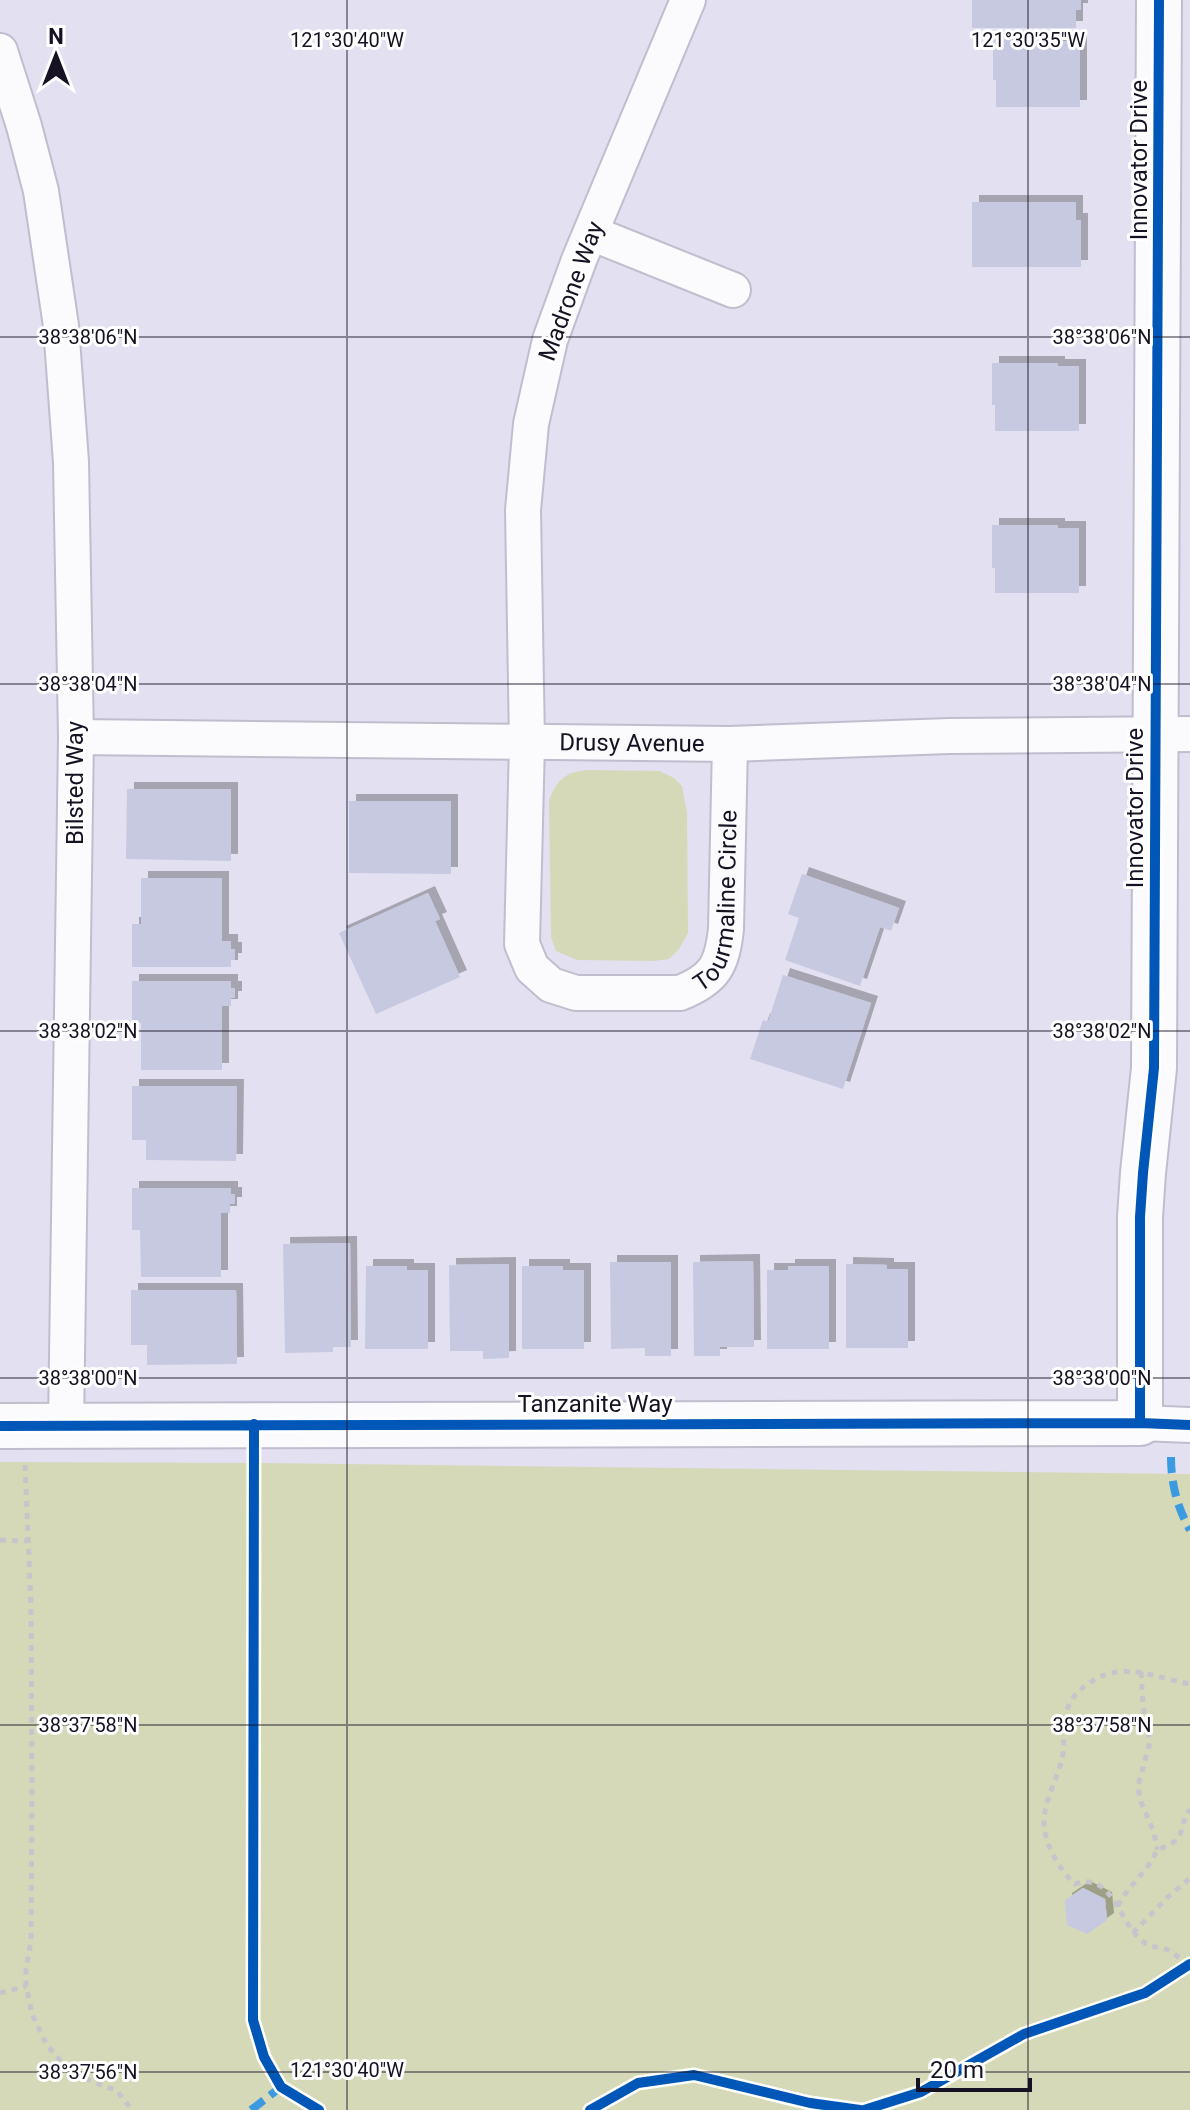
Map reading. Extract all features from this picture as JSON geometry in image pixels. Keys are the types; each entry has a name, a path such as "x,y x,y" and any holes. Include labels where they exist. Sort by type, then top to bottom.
{"street":[{"name":"Madrone Way","path":"527,743 523,510 531,424 550,340 579,260 688,0"},
{"name":"Innovator Drive","path":"1140,1423 1140,1217 1154,1068 1173,733 1159,0"},
{"name":"Bilsted Way","path":"0,51 41,191 61,326 71,462 76,737 66,1426"},
{"path":"591,233 733,290"},
{"name":"Drusy Avenue","path":"76,737 730,744 949,736 1173,733"},
{"name":"Tourmaline Circle","path":"527,743 522,944 532,968 551,985 576,993 680,993 696,987 710,976 723,954 726,929 730,744"},
{"name":"Tanzanite Way","path":"12,1441 66,1426 1190,1425"}],"path":[{"path":"12,1441 28,1541 31,1607 31,1941 26,1986 32,2014 46,2044 61,2061 86,2079 117,2091 132,2110"},
{"path":"0,1540 28,1541"},
{"path":"1188,1966 1173,1952 1144,1943 1133,1933 1125,1916 1101,1886 1083,1881 1075,1884 1066,1876 1049,1844 1044,1825 1046,1808 1063,1755 1067,1709 1073,1697 1086,1684 1103,1675 1123,1671 1141,1672 1190,1684"},
{"path":"1118,1906 1129,1885 1152,1861 1157,1850 1138,1786 1150,1742 1141,1672"},
{"path":"1157,1850 1178,1840 1186,1813 1190,1810"},
{"path":"1133,1933 1190,1878"},
{"path":"0,1993 26,1986"}],"green space":[{"path":"588,770 660,771 682,786 687,813 688,933 669,959 577,960 556,951 551,937 549,800 563,778"},
{"path":"0,1462 1190,1474 1190,2110 0,2110"}],"building":[{"path":"972,0 1081,0 1081,10 1076,10 1076,28 972,28"},
{"path":"993,38 1080,41 1080,107 996,107"},
{"path":"972,202 1076,202 1076,220 1081,220 1081,267 972,267"},
{"path":"992,363 1079,366 1079,431 995,431"},
{"path":"992,525 1079,528 1079,593 995,593"},
{"path":"127,789 231,789 231,861 126,859"},
{"path":"349,801 451,801 451,874 349,873"},
{"path":"802,874 899,908 891,931 880,927 860,986 785,960 799,918 788,914"},
{"path":"141,878 222,878 222,941 231,941 231,949 235,949 231,967 132,967 132,924 141,924"},
{"path":"428,893 440,919 435,921 460,977 376,1014 339,933"},
{"path":"783,975 871,1003 843,1089 750,1059 763,1020 768,1022"},
{"path":"132,981 231,981 235,998 231,998 231,1006 222,1006 222,1070 141,1070 141,1023 132,1023"},
{"path":"132,1086 237,1086 236,1161 146,1160 146,1140 132,1140"},
{"path":"132,1188 231,1188 231,1194 235,1194 235,1204 230,1204 230,1213 221,1213 221,1277 141,1277 140,1230 132,1230"},
{"path":"350,1243 351,1347 333,1347 333,1352 285,1353 283,1244"},
{"path":"753,1261 754,1347 720,1347 720,1356 694,1356 693,1262"},
{"path":"610,1262 671,1262 671,1356 645,1356 645,1348 611,1349"},
{"path":"509,1264 509,1358 483,1359 483,1351 450,1351 449,1265"},
{"path":"846,1264 908,1269 908,1348 846,1348"},
{"path":"366,1266 407,1266 407,1270 428,1270 428,1349 365,1349"},
{"path":"522,1266 563,1266 563,1270 584,1270 584,1349 522,1349"},
{"path":"788,1266 829,1266 829,1349 767,1349 767,1270 788,1270"},
{"path":"131,1290 236,1290 237,1364 147,1365 147,1345 131,1345"},
{"path":"1083,1888 1105,1899 1107,1920 1087,1934 1067,1925 1065,1900"}],"marked path":[{"path":"1171,1457 1176,1495 1190,1530"},
{"path":"251,2110 281,2087"}],"cycle path":[{"path":"1140,1423 1140,1217 1154,1068 1159,0"},
{"path":"254,1424 253,2020 264,2057 281,2087 319,2110"},
{"path":"0,1426 1190,1425"},
{"path":"864,2110 921,2092 1024,2034 1145,1993 1190,1964"},
{"path":"590,2110 638,2083 694,2075 810,2103 860,2110"}]}
